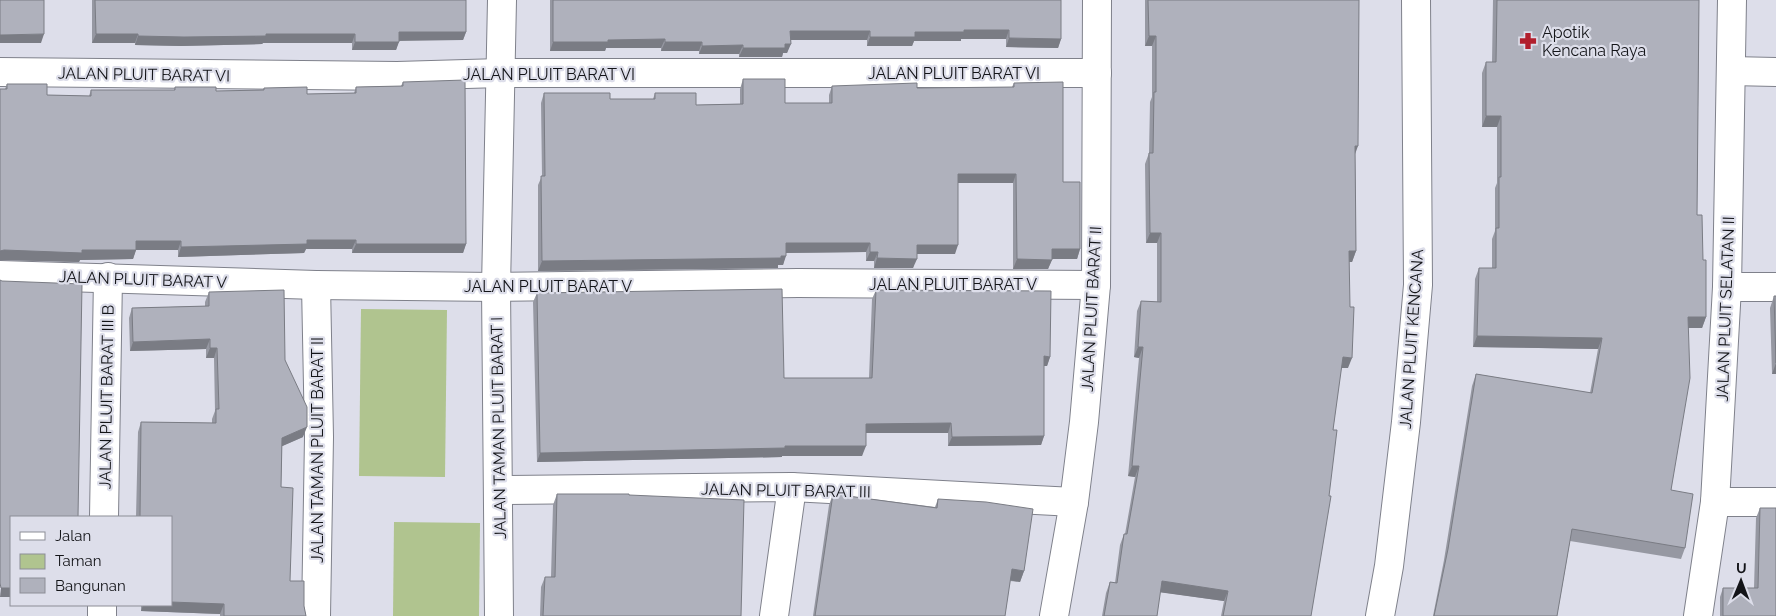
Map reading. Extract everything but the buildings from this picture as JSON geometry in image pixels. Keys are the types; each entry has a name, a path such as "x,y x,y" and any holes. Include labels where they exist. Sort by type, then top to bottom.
{"street":[{"name":"JALAN TAMAN PLUIT BARAT I","path":"499,616 496,287 502,0"},
{"name":"JALAN PLUIT BARAT II","path":"1054,616 1074,502 1084,422 1096,285 1097,0"},
{"name":"JALAN PLUIT KENCANA","path":"1380,616 1389,566 1406,422 1418,285 1416,0"},
{"name":"JALAN PLUIT SELATAN II","path":"1698,616 1715,502 1727,286 1732,0"},
{"name":"JALAN PLUIT BARAT VI","path":"0,72 397,76 501,73 1097,72"},
{"path":"1732,72 1776,72"},
{"name":"JALAN PLUIT BARAT V","path":"0,275 316,285 496,287 798,283 1096,285"},
{"name":"JALAN PLUIT BARAT III B","path":"104,516 108,277"},
{"name":"JALAN TAMAN PLUIT BARAT II","path":"316,285 319,437 316,616"},
{"path":"1727,286 1776,287"},
{"path":"774,616 792,487"},
{"name":"JALAN PLUIT BARAT III","path":"499,490 792,487 1074,502"},
{"path":"1715,502 1776,502"}],"green space":[{"path":"361,309 447,310 445,477 359,476"},
{"path":"394,522 480,523 479,616 393,616"}],"place":[{"name":"Apotik Kencana Raya","path":"1528,41"}]}
